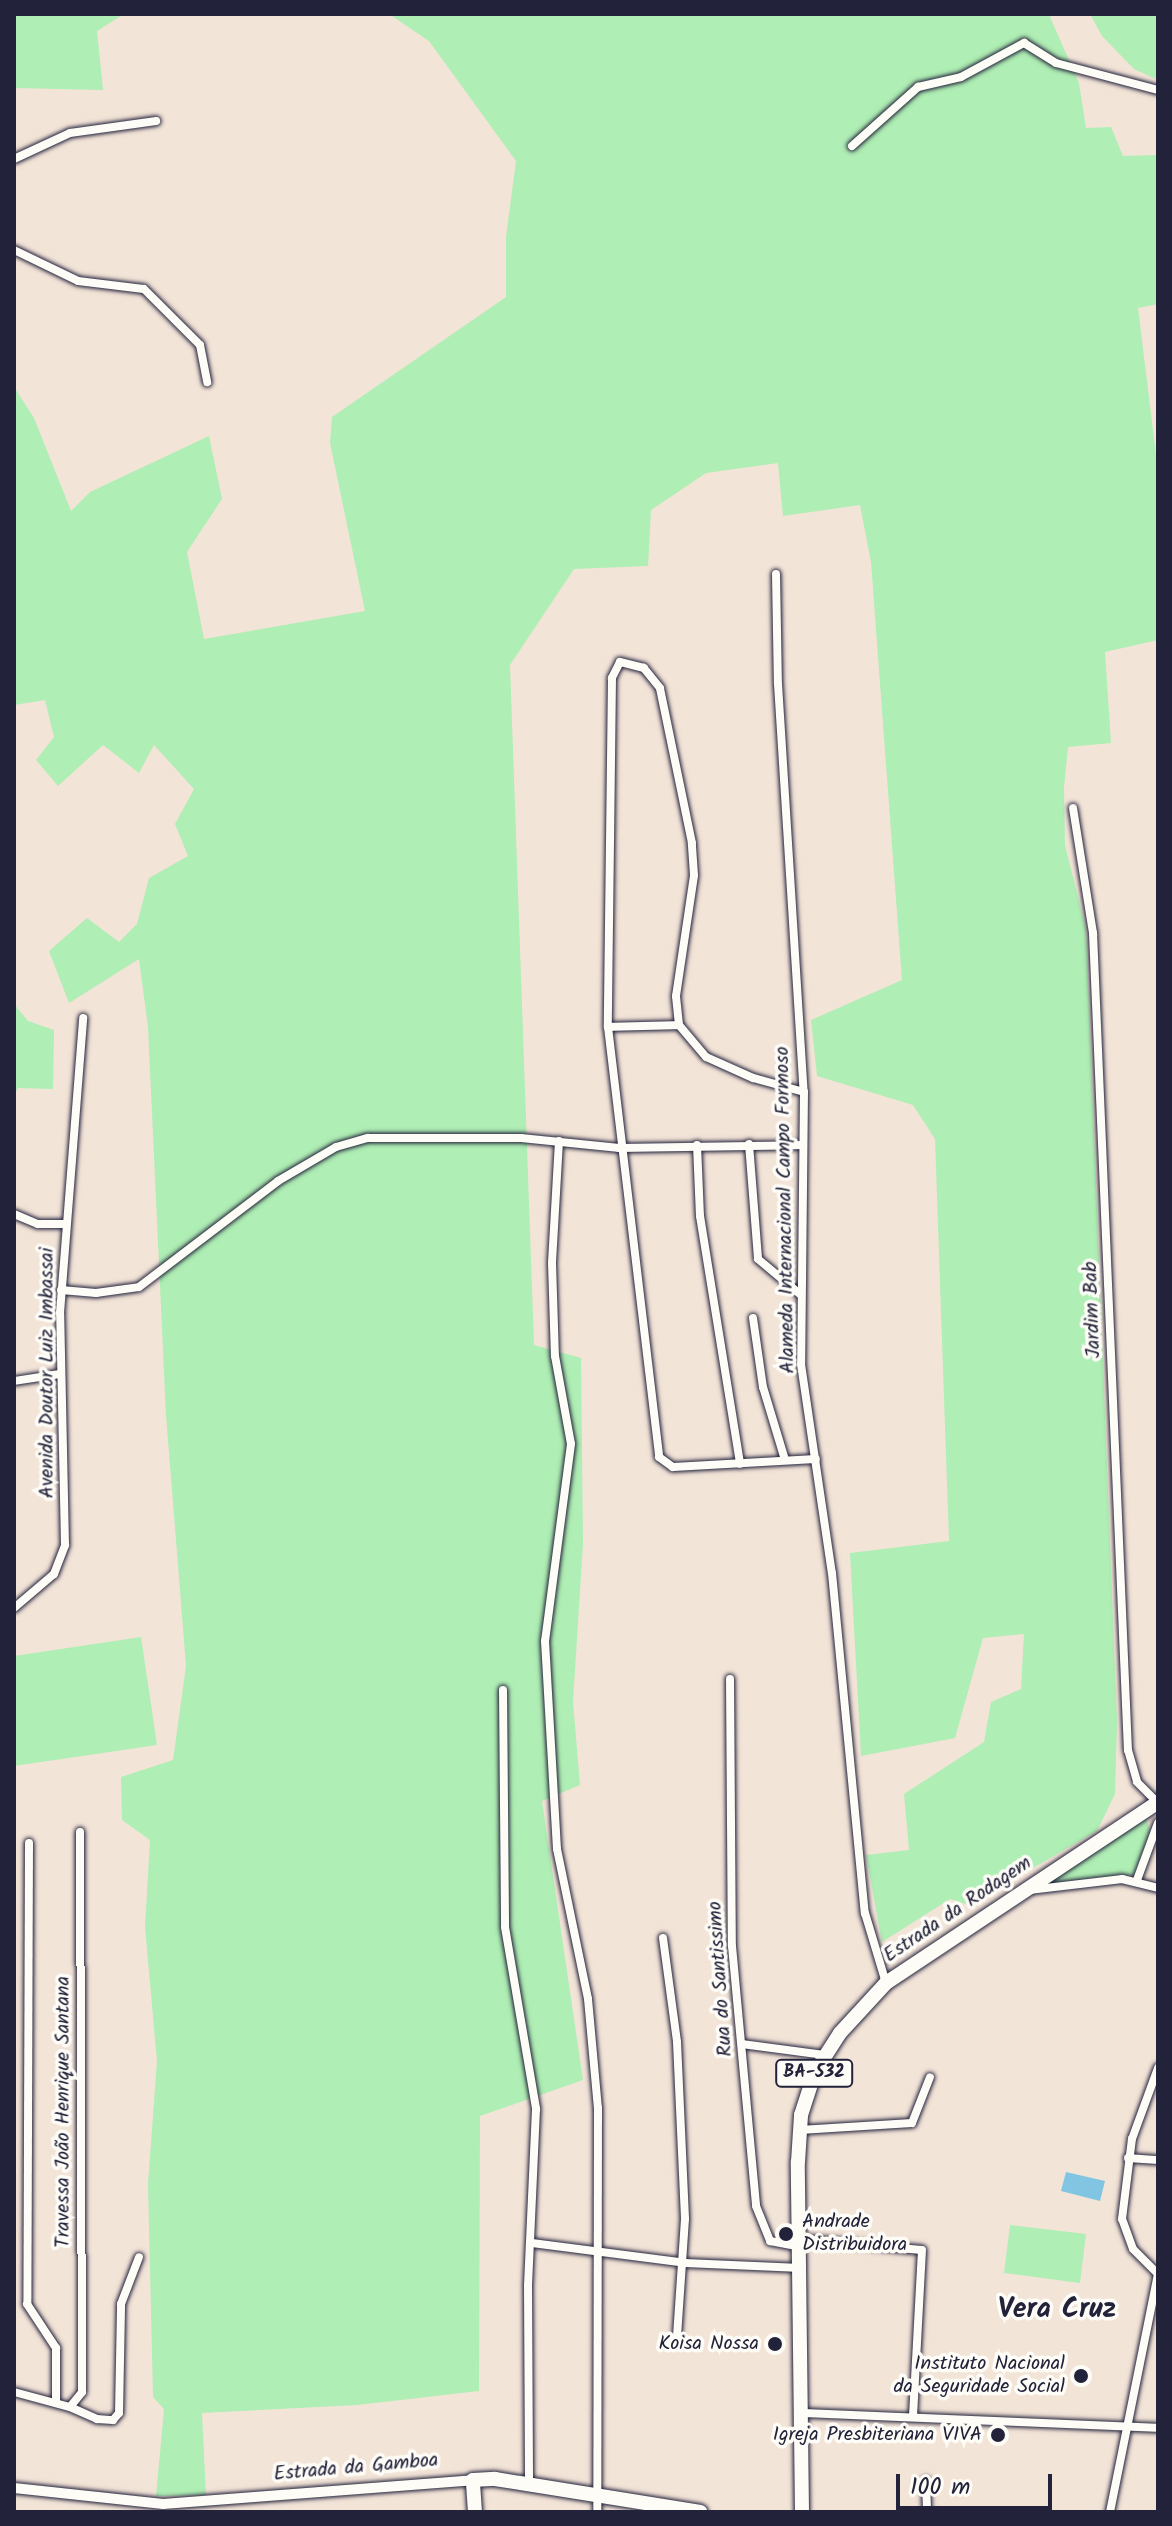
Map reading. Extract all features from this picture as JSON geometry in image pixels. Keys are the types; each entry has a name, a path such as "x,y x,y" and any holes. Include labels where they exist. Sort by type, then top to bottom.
{"main road":[{"name":"Estrada da Rodagem","path":"802,2512 799,2130 807,2091 824,2055 886,1983 1020,1891 1158,1803"},
{"name":"Estrada da Gamboa","path":"473,2480 529,2482 700,2512"},
{"path":"473,2480 475,2512"}],"street":[{"path":"852,146 918,87 961,77 1024,43 1056,63 1158,90"},
{"path":"14,159 70,133 156,121"},
{"path":"14,250 78,281 144,289 200,345 207,382"},
{"name":"Alameda Internacional Campo Formoso","path":"776,574 778,684 804,1092 801,1364 816,1459 865,1913 886,1983"},
{"path":"804,1092 743,1075 706,1057 679,1025 676,996 694,875 692,843 665,703 656,678 632,661 620,662 612,678 608,1027 619,1148 659,1457 673,1467 816,1459"},
{"name":"Jardim Bab","path":"1073,808 1093,933 1128,1750 1137,1782 1158,1803"},
{"name":"Avenida Doutor Luiz Imbassai","path":"14,1608 48,1581 63,1561 61,1290 83,1018"},
{"path":"608,1027 679,1025"},
{"path":"61,1290 96,1293 139,1287 278,1181 351,1142 387,1137 559,1141 619,1148 803,1145"},
{"path":"559,1141 552,1263 555,1356 571,1444 545,1641 557,1849 592,2037 601,2253 597,2512"},
{"path":"749,1144 758,1259 801,1295"},
{"path":"697,1145 700,1216 740,1464"},
{"path":"14,1214 38,1224 65,1224"},
{"path":"753,1318 763,1387 785,1460"},
{"path":"14,1381 60,1374"},
{"name":"Rua do Santissimo","path":"730,1679 729,1873 742,2044 762,2230 775,2244 922,2250 913,2416"},
{"path":"503,1690 505,1927 536,2109 529,2482"},
{"path":"1137,1880 1158,1823"},
{"name":"Travessa João Henrique Santana","path":"70,2407 82,2392 80,1832"},
{"path":"29,1843 25,1972 27,2304 56,2348 56,2403"},
{"path":"1020,1891 1137,1880 1158,1888"},
{"path":"663,1938 677,2042 685,2263 677,2336"},
{"path":"14,1971 25,1972"},
{"path":"742,2044 824,2055"},
{"path":"1110,2512 1158,2274 1125,2234 1128,2158 1158,2068"},
{"path":"799,2130 910,2124 930,2077"},
{"path":"1128,2158 1158,2160"},
{"path":"532,2243 685,2263 801,2268"},
{"path":"14,2392 70,2407 97,2419 113,2420 119,2413 121,2304 139,2257"},
{"path":"802,2413 1158,2428"},
{"name":"Estrada da Gamboa","path":"14,2488 163,2504 473,2480"},
{"path":"926,2481 927,2512"}],"green space":[{"path":"14,14 124,14 97,31 103,90 14,88"},
{"path":"389,14 1053,14 1050,17 1079,83 1086,128 1111,127 1123,156 1158,155 1158,304 1138,308 1158,471 1158,640 1105,652 1111,743 1068,747 1064,788 1065,845 1086,929 1117,1722 1115,1794 1097,1831 969,1905 950,1899 882,1942 866,1855 909,1850 904,1794 984,1742 991,1702 1021,1689 1024,1634 983,1638 955,1738 861,1756 850,1553 949,1541 935,1139 913,1105 817,1076 811,1020 902,980 871,562 860,505 783,516 778,463 706,473 651,510 648,566 574,569 510,665 534,1345 581,1358 583,1543 573,1702 580,1785 542,1801 583,2080 480,2116 479,2391 357,2405 202,2413 206,2495 156,2496 164,2409 153,2397 148,2184 157,2061 145,1927 150,1840 122,1820 121,1777 173,1760 186,1666 166,1415 148,1027 139,959 69,1003 49,951 87,918 119,942 137,924 149,878 188,856 175,824 194,789 154,745 139,773 103,745 58,786 36,760 54,737 45,700 14,705 14,387 34,418 71,511 90,492 209,436 222,499 187,552 204,639 365,611 330,443 332,417 506,297 506,237 516,161 429,41"},
{"path":"1090,14 1158,14 1158,80 1134,69 1102,36"},
{"path":"14,1004 28,1021 54,1030 53,1089 18,1088 14,1095"},
{"path":"141,1637 157,1745 14,1766 14,1656"},
{"path":"1146,1819 1150,1830 1138,1874 1052,1885 1050,1879"},
{"path":"1010,2225 1086,2234 1080,2283 1004,2273"}],"water":[{"path":"1066,2172 1105,2181 1100,2201 1061,2191"}],"place":[{"name":"Andrade Distribuidora","path":"786,2234"},
{"name":"Koisa Nossa","path":"775,2344"},
{"name":"Instituto Nacional da Seguridade Social","path":"1081,2376"},
{"name":"Igreja Presbiteriana VIVA","path":"998,2435"}],"district":[{"name":"Vera Cruz","path":"1057,2310"}]}
